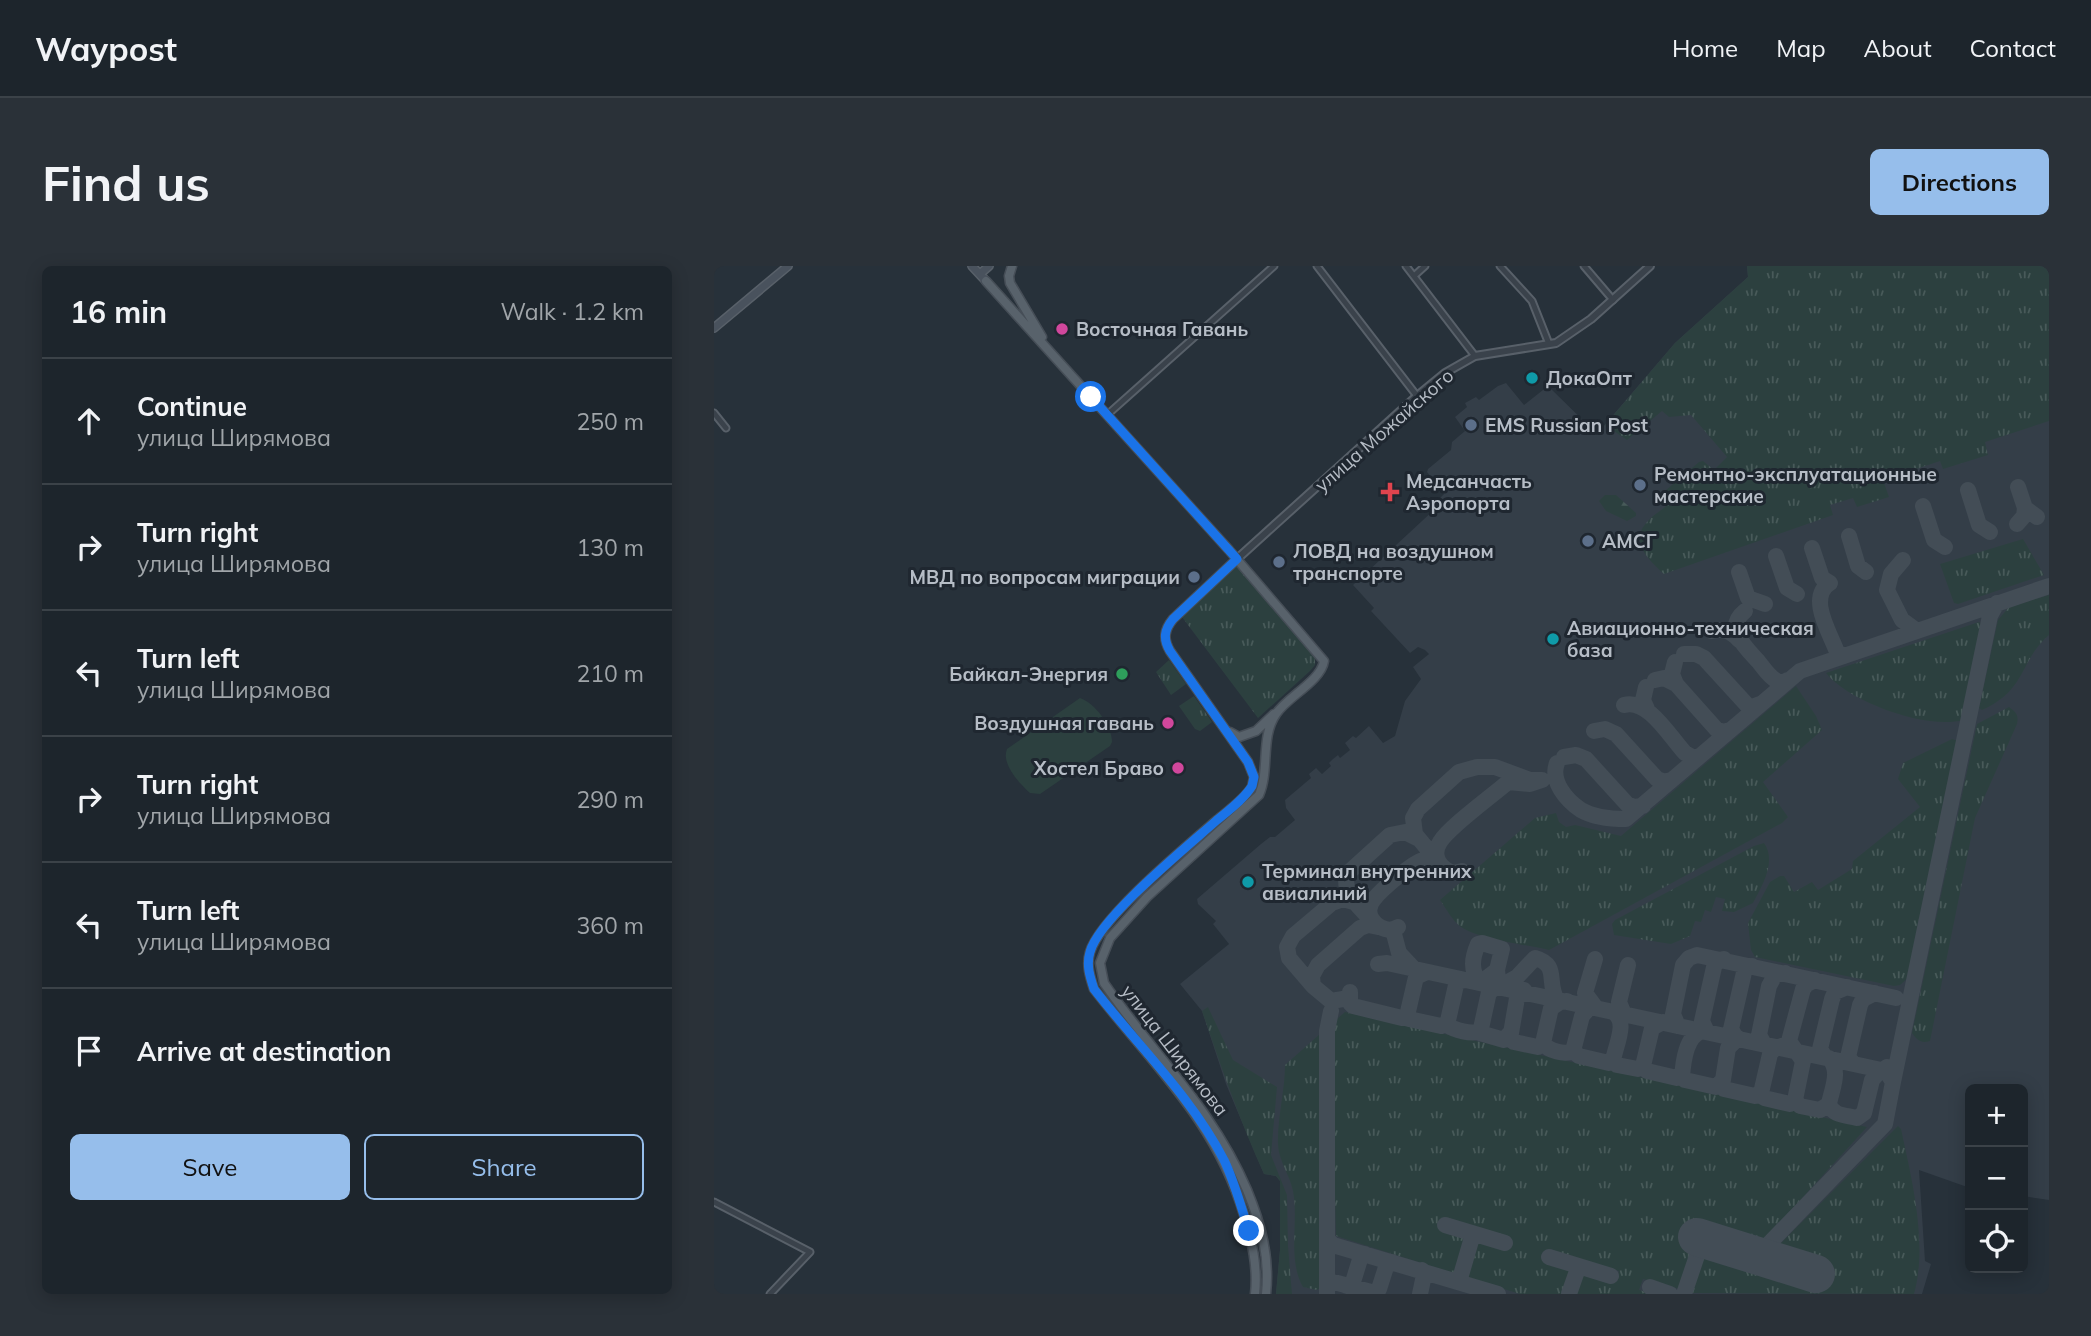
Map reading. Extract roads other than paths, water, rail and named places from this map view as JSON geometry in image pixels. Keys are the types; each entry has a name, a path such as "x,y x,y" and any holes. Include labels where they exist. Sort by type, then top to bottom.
{"main road":[{"path":"714,328 788,266"},
{"path":"972,266 1052,355"},
{"path":"983,277 989,266"},
{"path":"1012,266 1010,284 1052,355"},
{"name":"улица Ширямова","path":"1052,355 1237,559 1324,662 1321,672 1284,704 1271,723 1265,776 1259,795 1147,897 1110,938 1100,963 1104,984 1207,1115 1229,1151 1248,1193 1264,1241 1267,1262 1266,1294"},
{"name":"улица Ширямова","path":"1237,559 1173,619 1168,625 1165,638 1170,651 1252,770 1252,786 1115,915 1101,931 1091,950 1088,969 1094,989 1201,1122 1223,1159 1240,1201 1252,1246 1255,1294"},
{"path":"1223,726 1234,736 1251,734 1284,704"},
{"path":"1240,1201 1246,1209 1252,1208 1248,1193"},
{"path":"1252,1246 1252,1239 1257,1236 1264,1241"}],"street":[{"path":"1107,415 1274,266"},
{"path":"1317,266 1417,396"},
{"path":"1406,266 1475,356"},
{"path":"1414,276 1425,266"},
{"path":"1500,266 1532,301 1549,344"},
{"path":"1584,266 1613,300"},
{"name":"улица Можайского","path":"1237,559 1445,373 1475,356 1556,343 1574,332 1650,266"},
{"path":"714,413 726,428"},
{"path":"714,1202 810,1252 770,1294"}],"place":[{"name":"Восточная Гавань","path":"1062,329"},
{"name":"ДокаОпт","path":"1532,378"},
{"name":"EMS Russian Рost","path":"1471,425"},
{"name":"Ремонтно-эксплуатационные мастерские","path":"1640,485"},
{"name":"Медсанчасть Аэропорта","path":"1390,492"},
{"name":"АМСГ","path":"1588,541"},
{"name":"ЛОВД на воздушном транспорте","path":"1279,562"},
{"name":"МВД по вопросам миграции","path":"1194,577"},
{"name":"Авиационно-техническая база","path":"1553,639"},
{"name":"Байкал-Энергия","path":"1122,674"},
{"name":"Воздушная гавань","path":"1168,723"},
{"name":"Хостел Браво","path":"1178,768"},
{"name":"Терминал внутренних авиалиний","path":"1248,882"}]}
